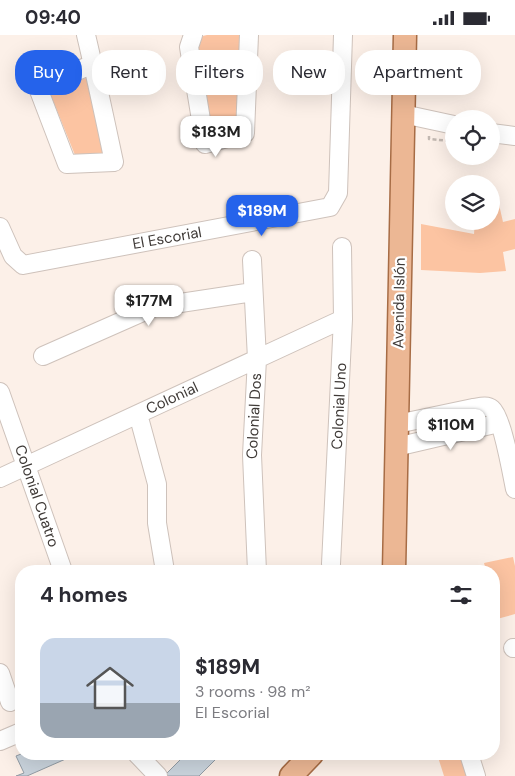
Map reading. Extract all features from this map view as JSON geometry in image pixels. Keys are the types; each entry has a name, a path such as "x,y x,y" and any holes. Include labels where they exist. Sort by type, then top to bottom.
{"main road":[{"name":"Avenida Islón","path":"394,565 405,35"},
{"path":"291,776 306,760"}],"street":[{"path":"86,35 92,60"},
{"path":"193,35 189,47 205,144 245,133 249,35"},
{"name":"El Escorial","path":"0,227 13,256 23,265 330,207 338,193 343,35"},
{"path":"93,64 114,162 67,164 38,88 93,64"},
{"path":"403,115 445,123"},
{"path":"500,134 515,136"},
{"name":"Colonial Uno","path":"331,564 343,319 342,247"},
{"name":"Colonial Dos","path":"252,260 257,359 252,455 257,565"},
{"path":"43,356 154,307 253,292"},
{"name":"Colonial","path":"0,478 343,319"},
{"name":"Colonial Cuatro","path":"0,392 61,565"},
{"path":"397,424 486,406 491,408 497,414 515,489"},
{"path":"138,414 157,484 157,523 164,565"},
{"path":"396,447 499,423"},
{"path":"0,673 10,702"},
{"path":"0,741 15,735"},
{"path":"142,760 158,776"},
{"path":"471,760 476,776"}],"shaded area":[{"path":"207,35 242,35 242,50 198,50 196,38"},
{"path":"89,77 105,156 75,155 51,95 82,95 82,79"},
{"path":"204,95 240,95 239,130 209,136"},
{"path":"500,209 503,222 515,219 515,249 503,252 506,271 480,273 421,270 421,224 474,234 474,230 500,230"},
{"path":"513,557 515,566 515,614 500,618 500,565 484,565 484,563"},
{"path":"439,760 467,760 472,776 444,776"}],"building":[{"path":"18,760 63,760 27,776 16,776 24,773"},
{"path":"180,760 215,760 199,776 168,776 166,774"}]}
